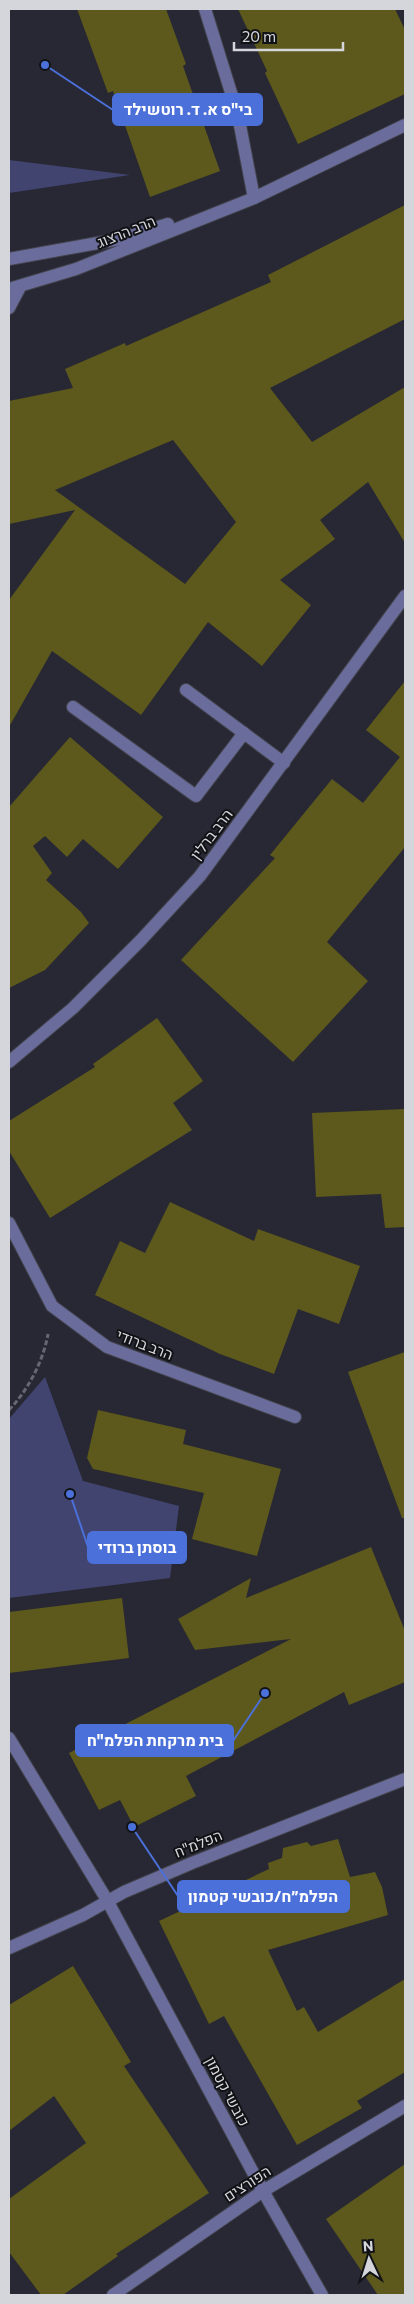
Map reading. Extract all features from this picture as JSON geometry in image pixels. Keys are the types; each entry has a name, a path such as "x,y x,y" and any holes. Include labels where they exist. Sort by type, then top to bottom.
{"street":[{"path":"205,9 238,114 254,198"},
{"name":"הרב הרצוג","path":"14,288 76,268 254,198 405,125"},
{"name":"הרב הרצוג","path":"9,259 120,239 254,198"},
{"path":"9,308 14,288"},
{"name":"הרב ברלין","path":"9,1062 72,1008 161,919 200,876 405,596"},
{"path":"186,690 284,763"},
{"path":"73,708 196,796 244,733"},
{"name":"הרב ברודי","path":"9,1223 52,1306 107,1347 295,1417"},
{"name":"כובשי קטמון","path":"9,1738 108,1900 263,2191 322,2295"},
{"name":"הפלמ\"ח","path":"9,1948 82,1915 108,1900 192,1863 405,1779"},
{"name":"הפורצים","path":"113,2295 263,2191 405,2106"}],"path":[{"path":"9,1410 24,1395 45,1346 52,1306"}],"shaded area":[{"path":"9,160 130,175 9,193"},
{"path":"45,1377 83,1481 179,1506 170,1578 9,1598 9,1419"}],"building":[{"path":"77,9 166,9 186,64 183,66 220,171 150,197 113,91 108,93"},
{"path":"238,9 395,9 405,30 405,94 298,144"},
{"path":"405,205 405,319 270,388 312,442 405,387 405,543 368,482 320,520 335,539 280,580 311,605 262,666 208,622 141,715 52,651 9,727 9,600 75,510 9,524 9,401 73,388 65,369 125,343 126,346 271,282 268,275","holes":["173,440 236,522 185,584 55,490"]},
{"path":"405,681 405,847 327,942 368,981 293,1062 181,960 275,858 270,855 332,779 363,803 400,757 366,730"},
{"path":"70,737 163,817 118,869 83,839 67,857 45,836 33,846 52,873 46,880 81,912 89,923 45,970 9,988 9,807"},
{"path":"157,1018 203,1081 173,1103 192,1130 50,1218 9,1151 9,1121 95,1067 93,1064"},
{"path":"405,1109 405,1227 385,1228 381,1194 316,1197 312,1113"},
{"path":"170,1202 254,1241 258,1229 360,1266 339,1324 298,1309 274,1374 220,1354 95,1295 120,1241 145,1253"},
{"path":"405,1352 405,1518 402,1518 348,1372"},
{"path":"98,1410 186,1430 183,1444 281,1469 257,1556 192,1539 204,1493 93,1469 87,1458"},
{"path":"371,1547 405,1631 405,1682 349,1705 344,1692 186,1776 196,1796 134,1827 120,1800 99,1810 69,1753 291,1639 195,1650 178,1619 251,1578 246,1598"},
{"path":"122,1598 129,1658 9,1673 9,1612"},
{"path":"338,1839 350,1877 375,1872 382,1887 388,1915 268,1950 297,2011 304,2007 318,2032 405,1979 405,2072 357,2101 362,2108 297,2145 224,2016 209,2024 159,1921 269,1869 268,1863 282,1858 283,1848 307,1842 311,1846"},
{"path":"73,1966 131,2062 124,2066 209,2193 116,2254 118,2256 63,2295 41,2295 9,2252 9,2199 86,2143 54,2096 9,2131 9,2005"},
{"path":"405,2164 405,2295 378,2295 326,2219"}],"place":[{"name":"בי\"ס א. ד. רוטשילד","path":"45,65"},
{"name":"בוסתן ברודי","path":"70,1494"},
{"name":"בית מרקחת הפלמ\"ח","path":"265,1693"},
{"name":"הפלמ״ח/כובשי קטמון","path":"132,1827"}]}
